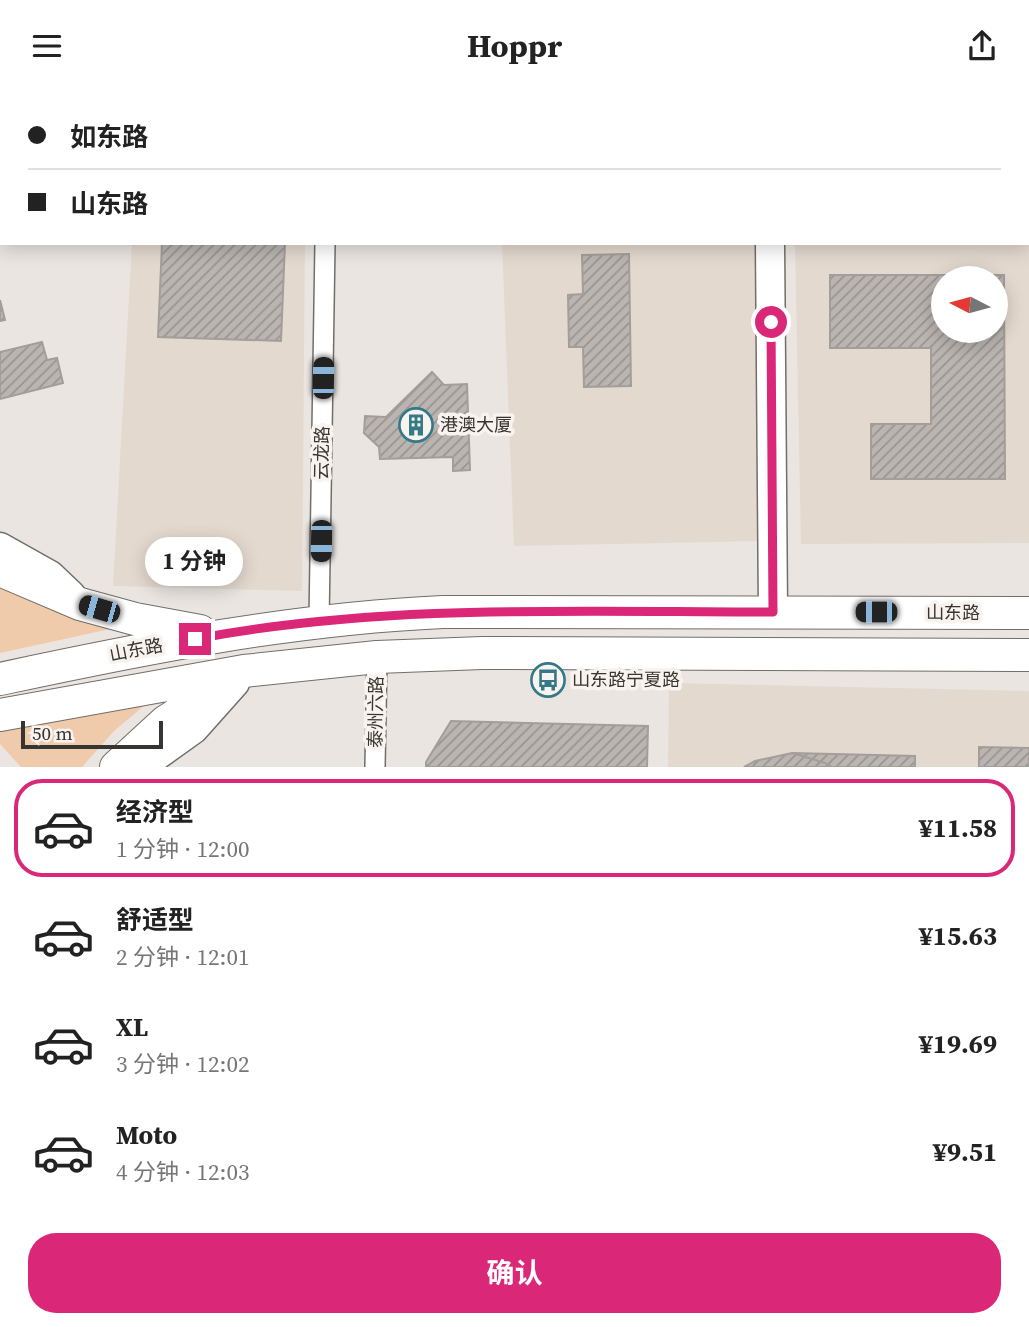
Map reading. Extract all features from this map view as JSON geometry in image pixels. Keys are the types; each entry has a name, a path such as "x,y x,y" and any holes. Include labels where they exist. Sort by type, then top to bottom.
{"main road":[{"path":"0,570 80,604 135,619 219,634"},
{"name":"山东路","path":"0,679 219,634 319,622 443,612 1029,613"},
{"path":"0,715 244,671 377,657 482,653 1029,655"},
{"path":"116,767 164,722 244,671"}],"street":[{"name":"云龙路","path":"319,622 325,245"},
{"path":"771,245 773,612"},
{"path":"0,547 50,575 80,604"},
{"name":"泰州六路","path":"375,767 377,657"},
{"path":"141,767 194,729 229,693 244,671"}],"shaded area":[{"path":"132,245 305,245 302,591 113,586"},
{"path":"502,245 759,245 767,541 514,546"},
{"path":"795,245 1029,245 1029,543 801,544"},
{"path":"0,579 115,628 0,653"},
{"path":"669,683 1029,691 1029,767 668,767"},
{"path":"158,694 114,731 82,767 21,767 0,744 0,729"}],"building":[{"path":"162,245 285,245 281,341 158,337"},
{"path":"629,254 631,386 584,387 583,347 569,347 568,295 583,294 582,255"},
{"path":"830,275 931,275 931,343 1004,343 1005,479 871,479 871,424 931,424 931,348 830,348"},
{"path":"0,300 5,320 0,321"},
{"path":"42,342 47,360 57,358 63,383 0,399 0,352"},
{"name":"港澳大厦","path":"432,372 444,385 467,384 470,470 453,471 453,457 380,459 379,447 364,433 365,416 386,417"},
{"path":"451,721 648,726 647,767 426,767 426,762"},
{"path":"979,747 1029,748 1029,767 979,767"},
{"path":"792,753 832,767 744,767 755,761"},
{"path":"792,753 915,756 915,767 832,767"}],"place":[{"name":"港澳大厦","path":"416,425"},
{"name":"山东路宁夏路","path":"548,680"}],"route":[{"path":"195,639 391,614 773,612 771,322"}]}
